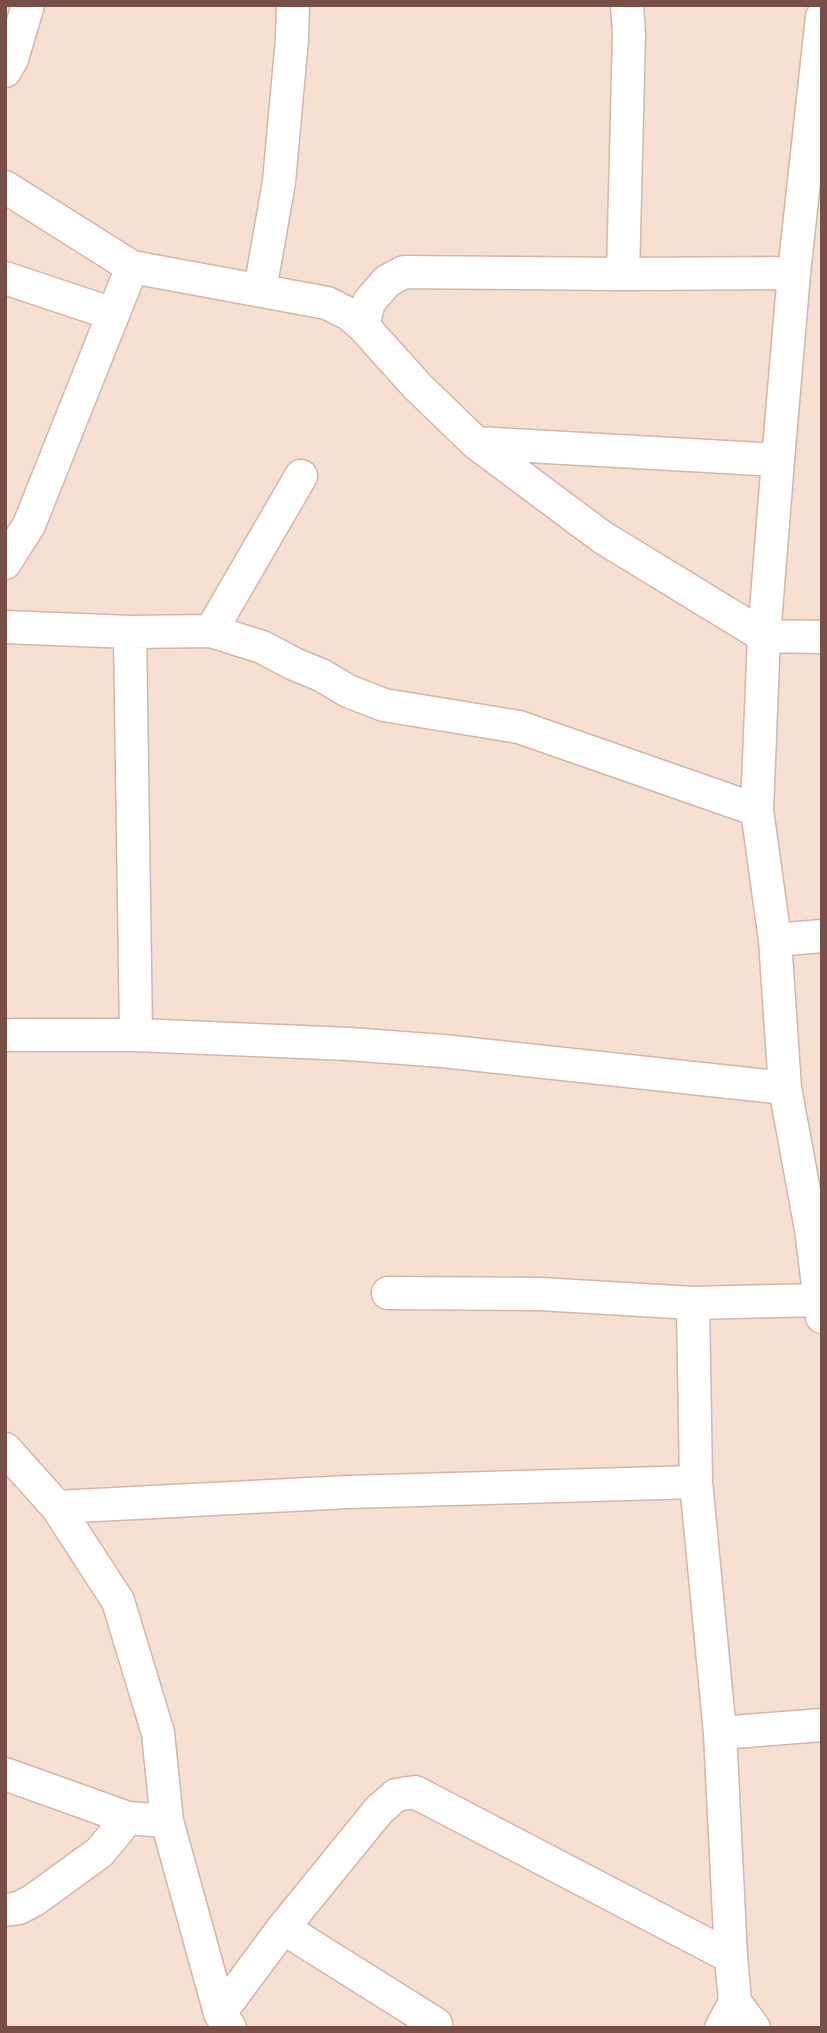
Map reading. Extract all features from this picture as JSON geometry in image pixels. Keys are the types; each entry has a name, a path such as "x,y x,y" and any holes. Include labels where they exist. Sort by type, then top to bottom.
{"street":[{"path":"5,71 12,59 28,5"},
{"path":"260,290 279,182 293,5"},
{"path":"623,274 629,34 627,5"},
{"path":"388,1293 540,1294 820,1308 816,1228 785,1088 775,940 757,810 764,636 778,460 794,273 822,17"},
{"path":"5,187 132,267 327,303 349,314 476,443 602,537 764,636 822,637"},
{"path":"5,564 17,524 132,267"},
{"path":"363,326 369,302 387,281 404,272 794,273"},
{"path":"5,278 113,314"},
{"path":"476,443 778,460"},
{"path":"211,631 301,477"},
{"path":"5,627 130,632 211,631 262,647 348,691 384,705 519,727 757,810"},
{"path":"130,632 136,1035"},
{"path":"775,940 822,936"},
{"path":"5,1035 136,1035 349,1044 443,1051 785,1088"},
{"path":"693,1303 696,1482 720,1733 731,1957 728,2015 754,2028"},
{"path":"5,1449 57,1507 118,1601 158,1733 167,1821 225,2021"},
{"path":"57,1507 348,1492 696,1482"},
{"path":"720,1733 822,1725"},
{"path":"5,1774 128,1818 167,1821"},
{"path":"225,2021 284,1928 379,1810 396,1795 415,1792 731,1957"},
{"path":"5,1910 19,1908 34,1900 100,1852 128,1818"},
{"path":"284,1928 437,2027"}],"shaded area":[{"path":"5,5 822,5 822,2028 5,2028"}]}
